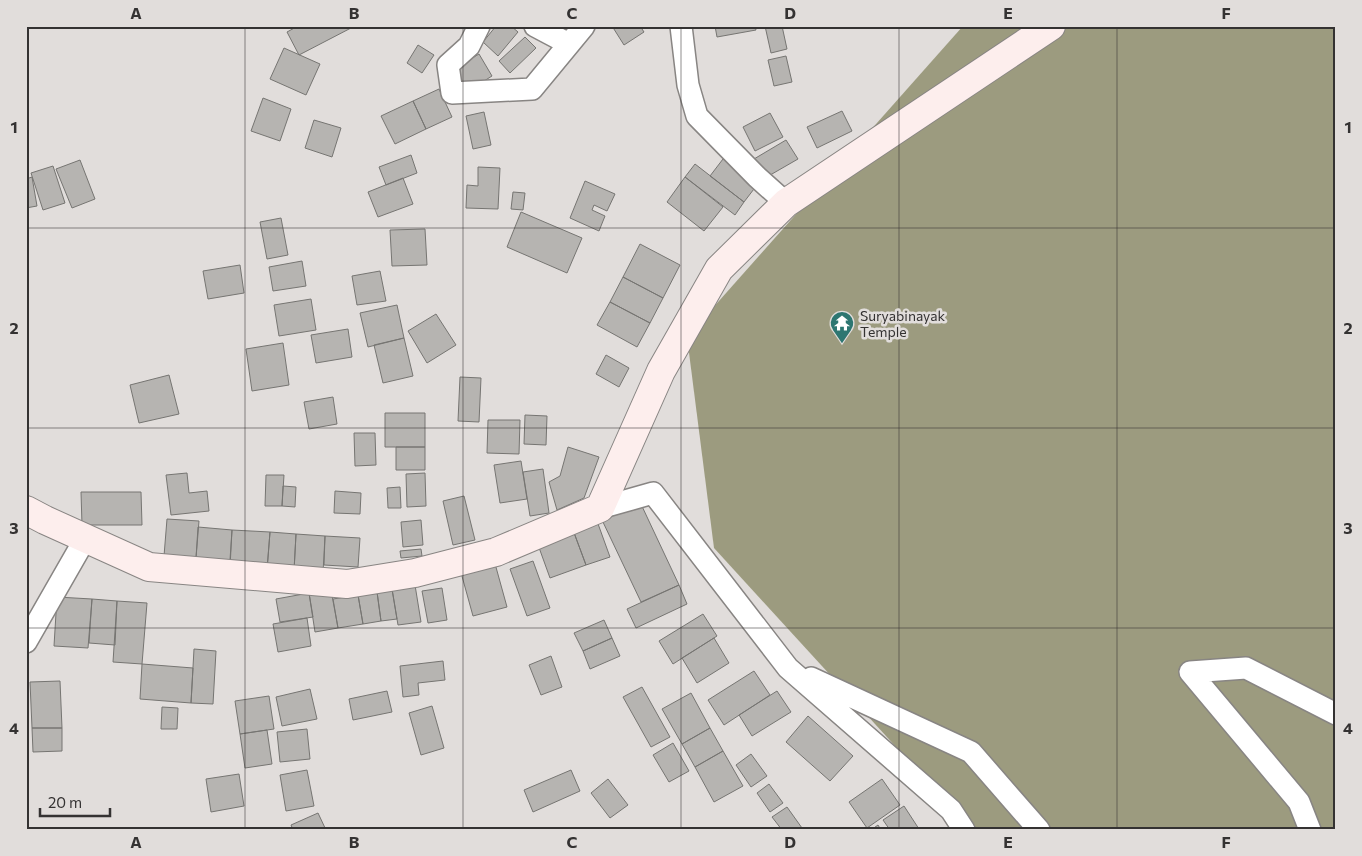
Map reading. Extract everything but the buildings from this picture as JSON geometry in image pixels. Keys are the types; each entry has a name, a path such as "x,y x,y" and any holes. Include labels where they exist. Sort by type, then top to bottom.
{"main road":[{"path":"26,510 149,567 347,584 415,573 496,552 600,508 661,371 718,269 786,203 1051,26"}],"street":[{"path":"479,26 468,46 448,65 452,93 532,89 584,26"},
{"path":"534,26 569,44"},
{"path":"681,26 688,85 697,116 757,177 786,203"},
{"path":"600,508 653,493 788,668 951,810 964,830"},
{"path":"26,642 85,538"},
{"path":"788,668 971,752 1039,830"},
{"path":"1310,830 1299,802 1190,672 1246,668 1336,714"}],"shaded area":[{"path":"963,26 1336,26 1336,830 972,830 714,548 687,337"}],"place":[{"name":"Suryabinayak Temple","path":"842,344"}]}
